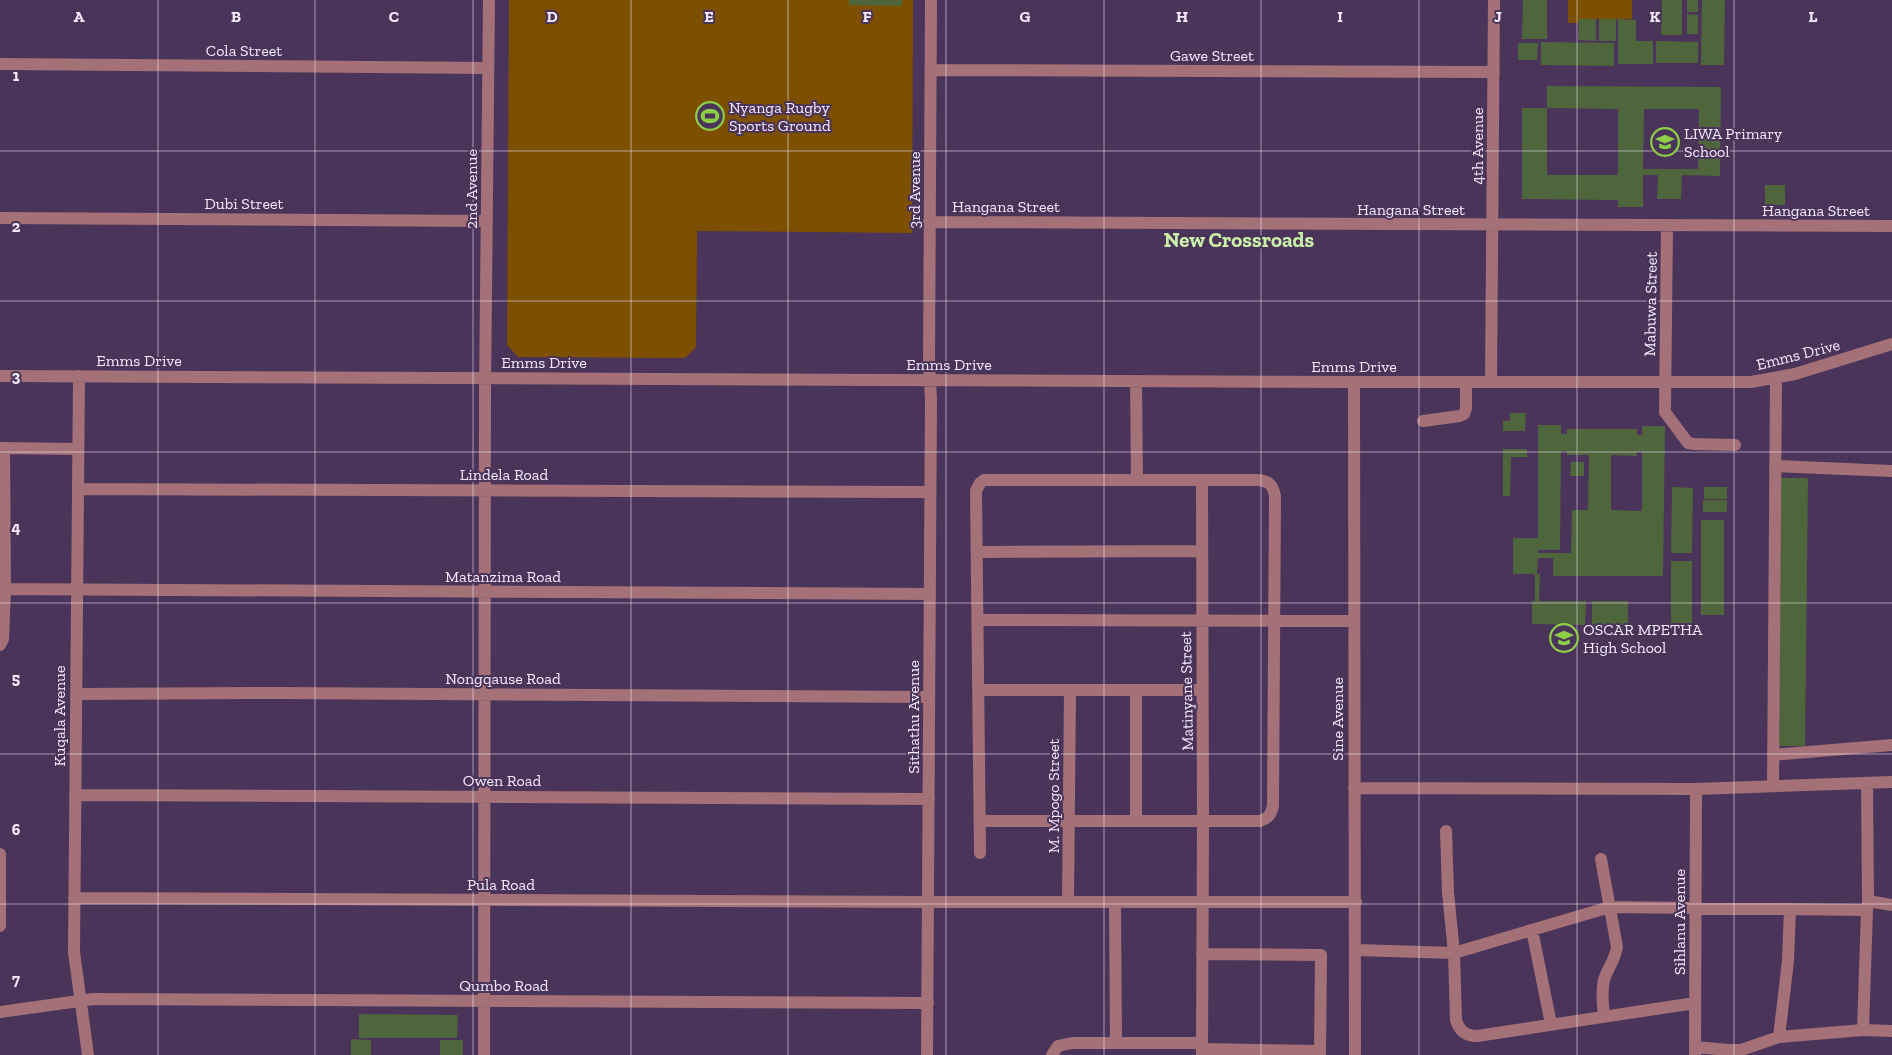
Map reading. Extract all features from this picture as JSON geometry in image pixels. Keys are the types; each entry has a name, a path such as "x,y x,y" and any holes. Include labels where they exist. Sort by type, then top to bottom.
{"street":[{"name":"2nd Avenue","path":"484,1055 485,490 489,0"},
{"name":"3rd Avenue","path":"930,380 931,0"},
{"name":"4th Avenue","path":"1491,382 1494,0"},
{"name":"Cola Street","path":"0,64 488,68"},
{"name":"Gawe Street","path":"931,70 1494,72"},
{"name":"Dubi Street","path":"0,218 487,221"},
{"name":"Hangana Street","path":"930,222 1892,226"},
{"name":"Mabuwa Street","path":"1667,226 1665,412 1685,440 1694,444 1735,444"},
{"name":"Emms Drive","path":"0,376 1752,382 1776,379 1892,344"},
{"name":"Kuqala Avenue","path":"79,376 74,952 88,1055"},
{"path":"1772,786 1776,379"},
{"name":"Sithathu Avenue","path":"927,1055 930,380"},
{"path":"1136,381 1137,480"},
{"name":"Sine Avenue","path":"1354,382 1355,1055"},
{"path":"1423,421 1464,414 1466,408 1466,382"},
{"path":"0,646 3,639 2,448 78,449"},
{"path":"1775,466 1892,470"},
{"path":"980,821 1260,822 1267,819 1271,814 1273,806 1275,496 1271,484 1267,481 1258,480 984,480 978,486 976,491 980,853"},
{"name":"Matinyane Street","path":"1202,480 1201,621 1204,822 1202,1049"},
{"name":"Lindela Road","path":"78,488 930,492"},
{"path":"977,552 1202,552"},
{"name":"Matanzima Road","path":"2,589 930,594"},
{"path":"978,620 1354,621"},
{"path":"979,690 1202,690"},
{"name":"M. Mpogo Street","path":"1068,902 1070,690"},
{"path":"1136,690 1136,821"},
{"name":"Nongqause Road","path":"76,694 930,697"},
{"path":"1773,754 1892,745"},
{"path":"1354,788 1696,789 1892,782"},
{"path":"1862,1030 1868,905 1867,783"},
{"name":"Sihlanu Avenue","path":"1695,1051 1696,789"},
{"name":"Owen Road","path":"75,795 929,798"},
{"path":"1446,831 1448,892 1454,953 1456,1020 1459,1029 1467,1035 1477,1036 1695,1003"},
{"path":"0,854 0,926"},
{"path":"1601,859 1617,947 1615,960 1605,977 1602,988 1604,1016"},
{"name":"Pula Road","path":"74,898 1356,902"},
{"path":"1115,902 1116,1043"},
{"path":"1356,950 1454,953 1610,907 1790,909 1892,905"},
{"path":"1779,1037 1788,961 1790,909"},
{"path":"1532,930 1551,1024"},
{"path":"1052,1055 1058,1046 1065,1044 1116,1043 1202,1049 1320,1053 1321,954 1202,954"},
{"name":"Qumbo Road","path":"0,1012 92,999 928,1003"},
{"path":"1695,1051 1741,1050 1779,1037 1862,1030 1892,1032"}],"shaded area":[{"name":"Nyanga Rugby Sports Ground","path":"509,0 913,0 912,233 697,231 696,347 685,358 518,357 507,345"},
{"path":"1568,0 1632,0 1632,19 1579,19 1579,23 1568,23"}],"building":[{"path":"849,0 902,0 902,6 849,5"},
{"path":"1523,0 1547,0 1547,39 1522,39"},
{"path":"1662,0 1682,0 1682,35 1661,35"},
{"path":"1687,0 1698,0 1698,12 1687,12"},
{"path":"1702,0 1725,0 1724,65 1701,65"},
{"path":"1687,14 1698,15 1698,34 1687,34"},
{"path":"1579,19 1596,19 1596,41 1578,40"},
{"path":"1599,19 1616,19 1616,41 1599,41"},
{"path":"1618,19 1636,20 1636,41 1653,41 1653,64 1618,64"},
{"path":"1656,41 1698,42 1698,63 1656,63"},
{"path":"1541,42 1614,43 1614,66 1541,65"},
{"path":"1518,43 1538,43 1537,60 1518,60"},
{"path":"1547,86 1721,87 1720,176 1682,175 1681,199 1657,199 1658,175 1643,175 1643,207 1618,207 1618,200 1522,199 1522,108 1547,108","holes":["1547,108 1618,109 1618,175 1547,175","1644,109 1699,109 1698,169 1643,169"]},
{"path":"1765,185 1785,185 1785,205 1765,205"},
{"path":"1510,413 1526,413 1525,431 1503,431 1503,421 1510,421"},
{"path":"1538,425 1561,425 1561,434 1567,434 1567,429 1637,429 1637,435 1642,435 1642,426 1665,426 1663,576 1553,576 1553,558 1538,558 1537,574 1540,574 1539,601 1586,601 1585,625 1532,624 1532,601 1535,601 1535,574 1513,574 1513,538 1538,538","holes":["1561,451 1567,451 1567,455 1589,455 1588,510 1572,510 1571,553 1538,553 1538,550 1560,550","1636,452 1642,452 1642,511 1611,510 1611,455 1637,456"]},
{"path":"1503,449 1527,449 1527,457 1511,457 1510,496 1503,496"},
{"path":"1571,462 1584,462 1584,476 1570,476"},
{"path":"1781,478 1808,478 1805,746 1779,746"},
{"path":"1672,487 1693,488 1692,553 1671,553"},
{"path":"1704,487 1727,487 1727,499 1704,499"},
{"path":"1703,500 1727,500 1727,512 1703,512"},
{"path":"1701,520 1724,520 1724,615 1701,615"},
{"path":"1671,561 1692,561 1692,626 1671,626"},
{"path":"1592,601 1628,601 1628,625 1592,625"},
{"path":"359,1014 458,1015 457,1038 359,1038"},
{"path":"351,1039 371,1040 371,1055 351,1055"},
{"path":"440,1040 463,1040 463,1055 440,1055"}],"place":[{"name":"Nyanga Rugby Sports Ground","path":"710,116"},
{"name":"LIWA Primary School","path":"1665,142"},
{"name":"OSCAR MPETHA High School","path":"1564,638"}],"district":[{"name":"New Crossroads","path":"1239,240"}]}
